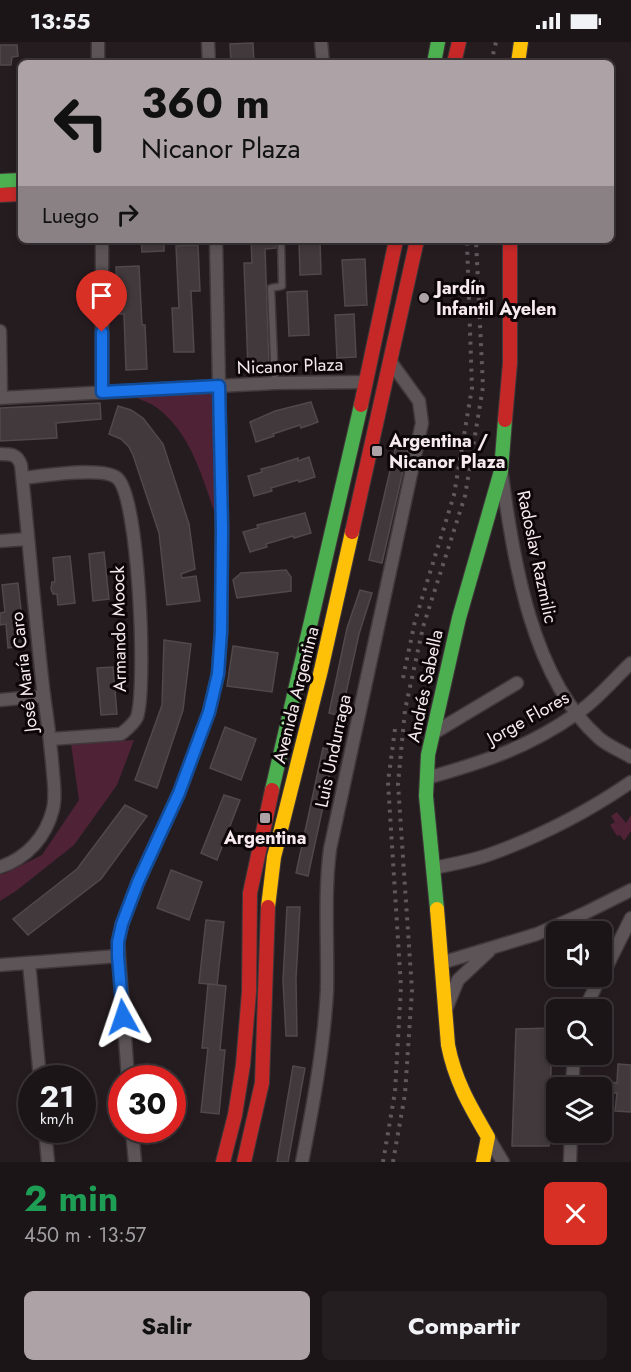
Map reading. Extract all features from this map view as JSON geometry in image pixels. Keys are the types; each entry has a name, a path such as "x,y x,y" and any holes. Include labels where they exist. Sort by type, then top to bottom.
{"main road":[{"path":"435,60 438,42"},
{"path":"455,60 459,42"},
{"path":"518,60 521,42"},
{"path":"0,181 18,180"},
{"path":"0,195 18,194"},
{"name":"Avenida Argentina","path":"223,1162 235,1115 243,1065 249,992 250,893 257,854 366,382 395,243"},
{"name":"Avenida Argentina","path":"244,1162 262,1083 268,897 274,857 321,670 416,243"},
{"name":"Andrés Sabella","path":"488,1137 461,1090 452,1065 445,1014 428,819 427,778 432,734 459,618 501,471 510,363 510,243"},
{"path":"483,1162 488,1137"}],"street":[{"path":"98,42 98,60"},
{"path":"208,42 209,60"},
{"path":"321,42 323,60"},
{"path":"102,243 102,392"},
{"path":"127,1065 118,942 122,924 138,882 179,793 214,694 221,632 222,539 216,243"},
{"path":"0,331 1,398"},
{"name":"Luis Undurraga","path":"302,1162 324,1027 327,990 326,876 330,849 422,423 419,401 390,361"},
{"name":"Nicanor Plaza","path":"1,398 275,383 366,382"},
{"name":"José María Caro","path":"0,454 11,454 18,458 22,478 44,696 51,740 55,798 45,829 33,848 21,858 4,865"},
{"name":"Radoslav Razmilic","path":"501,471 528,612 542,650 577,714 600,739 631,757"},
{"name":"Armando Moock","path":"22,478 105,472 117,478 122,484 129,505 137,568 141,666 137,718 122,734 51,740"},
{"path":"0,541 27,539"},
{"name":"Jorge Flores","path":"427,778 483,763 512,751 577,714 631,663"},
{"path":"432,734 517,683"},
{"path":"0,700 44,696"},
{"path":"434,868 486,856 540,834 596,806 631,782"},
{"path":"441,963 537,933 585,914 631,890"},
{"path":"612,955 631,918"},
{"path":"445,1014 458,980 492,948"},
{"path":"0,965 118,956"},
{"path":"29,963 39,1065"},
{"path":"488,1137 503,1162"},
{"path":"46,1143 48,1162"},
{"path":"133,1143 135,1162"},
{"path":"570,1162 571,1143"}],"lane":[{"path":"275,383 271,288 282,286 280,243"}],"shaded area":[{"path":"208,386 216,394 214,511 192,452 175,425 151,404 125,393"},
{"path":"134,740 117,785 74,845 0,901 0,874 42,855 79,800 71,744"},
{"path":"617,812 626,823 631,815 631,831 624,841 620,835 617,836 610,825 615,822 611,816"}],"building":[{"path":"253,43 254,60 231,60 230,44"},
{"path":"0,45 17,45 18,56 12,57 11,65 0,65"},
{"path":"141,243 164,243 164,251 142,252"},
{"path":"251,243 276,243 276,248 265,249 269,365 248,367 244,263 252,263"},
{"path":"299,243 320,243 321,274 300,275"},
{"path":"198,245 200,291 191,291 194,352 174,352 172,308 179,308 176,246"},
{"path":"365,259 367,305 345,306 342,260"},
{"path":"139,266 147,369 126,370 124,314 119,314 116,267"},
{"path":"307,291 309,335 289,336 287,292"},
{"path":"354,314 356,357 337,358 335,315"},
{"path":"311,402 318,422 301,428 300,425 256,442 250,422 275,411"},
{"path":"100,403 101,419 56,423 57,438 0,441 0,408"},
{"path":"118,406 131,410 143,418 163,444 189,524 195,569 181,574 182,578 196,576 200,601 167,605 159,533 133,455 121,439 109,434"},
{"path":"398,437 410,440 382,563 369,560"},
{"path":"309,457 315,477 271,488 272,491 254,496 248,476 262,472 261,469"},
{"path":"305,513 311,533 266,544 267,547 250,552 243,532 258,528 257,525"},
{"path":"104,552 109,599 93,601 89,554"},
{"path":"70,556 75,603 58,605 57,594 53,594 51,589 52,582 55,582 53,558"},
{"path":"286,570 291,577 291,591 237,598 233,580 241,573"},
{"path":"18,583 25,646 8,648 6,624 0,625 0,613 5,612 2,585"},
{"path":"360,590 372,593 359,634 341,716 329,713 347,628"},
{"path":"164,640 191,644 183,710 157,788 135,780 162,705"},
{"path":"233,646 278,653 272,692 227,686"},
{"path":"113,667 117,714 101,715 97,668"},
{"path":"225,727 256,739 241,780 210,768"},
{"path":"323,748 335,751 308,876 296,873"},
{"path":"224,795 240,800 217,860 201,853"},
{"path":"125,805 147,816 101,879 28,935 13,919 77,869"},
{"path":"171,870 202,882 189,920 157,908"},
{"path":"287,907 300,907 296,979 297,1036 286,1036 283,980"},
{"path":"206,920 224,922 217,985 199,983"},
{"path":"208,984 226,986 220,1050 225,1050 219,1114 201,1112 208,1048 202,1048"},
{"path":"546,1028 546,1065 551,1065 551,1077 546,1077 546,1143 549,1143 549,1146 512,1146 516,1029"},
{"path":"618,1064 631,1065 631,1112 615,1111 617,1093 612,1093 612,1082 617,1083"},
{"path":"293,1066 305,1068 288,1162 277,1162"}],"railway":[{"path":"492,60 496,42"},
{"path":"403,678 415,621 454,495 472,388 467,243"},
{"path":"393,1162 405,1094 412,990 398,784 405,710 423,627 465,496 483,387 476,243"},
{"path":"383,1162 395,1092 401,987 388,782 395,729"}],"traffic: fast":[{"path":"435,60 438,42"},
{"path":"0,181 18,180"},
{"path":"272,790 361,405"},
{"path":"437,909 426,796 428,755 459,618 501,471 505,420"}],"traffic: slow":[{"path":"518,60 521,42"},
{"path":"268,907 274,857 321,670 352,532"},
{"path":"437,909 448,1045 459,1082 488,1137 483,1162"}],"traffic: jam":[{"path":"455,60 459,42"},
{"path":"0,195 18,194"},
{"path":"361,405 395,243"},
{"path":"352,532 416,243"},
{"path":"505,420 510,363 510,243"},
{"path":"223,1162 235,1115 243,1065 249,992 250,893 272,790"},
{"path":"244,1162 262,1083 268,907"}],"place":[{"name":"Jardín Infantil Ayelen","path":"424,298"},
{"name":"Argentina / Nicanor Plaza","path":"377,451"},
{"name":"Argentina","path":"265,818"}],"route":[{"path":"102,332 102,392 219,386 222,529 221,632 218,674 209,712 179,793 138,882 122,924 118,956 123,1017"}]}
